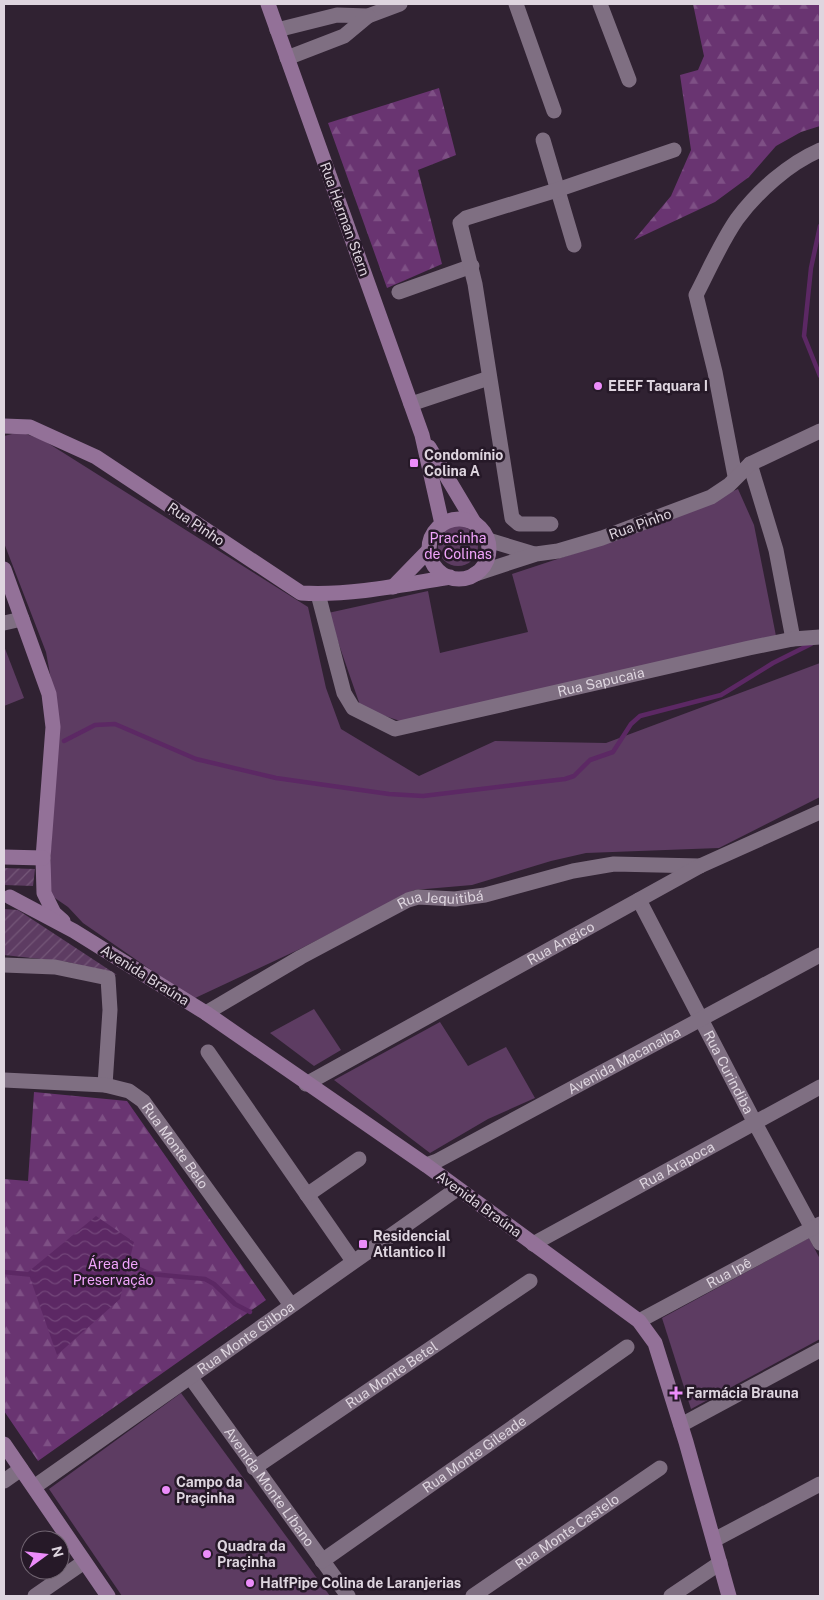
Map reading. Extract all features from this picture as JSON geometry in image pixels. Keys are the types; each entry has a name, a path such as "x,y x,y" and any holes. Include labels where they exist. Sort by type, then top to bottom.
{"street":[{"name":"Rua Herman Stern","path":"268,4 422,435 442,524"},
{"path":"277,30 337,15 400,4"},
{"path":"516,4 554,111"},
{"path":"600,4 629,80"},
{"path":"287,58 344,36 374,10"},
{"path":"543,140 574,245"},
{"path":"551,524 519,524 512,518 472,266 460,226 462,220 674,150"},
{"path":"735,476 715,372 696,294 736,220 755,198 784,171 820,150"},
{"path":"399,292 472,266"},
{"path":"411,404 490,378"},
{"name":"Rua Pinho","path":"4,426 30,427 96,457 301,593 318,594 393,587 450,577"},
{"name":"Rua Pinho","path":"475,574 536,554 558,551 602,538 712,497 750,464 820,431"},
{"name":"Rua Herman Stern","path":"422,435 475,524"},
{"path":"750,464 776,550 793,639"},
{"path":"455,519 469,520 475,524 488,540 489,551 486,562 475,574 463,578 450,577 436,567 429,550 431,538 442,524 455,519"},
{"name":"Rua Pinho","path":"488,540 536,554"},
{"path":"393,587 429,550"},
{"path":"4,569 9,600 22,619 49,694 53,727 43,858 44,893 36,896 7,896"},
{"name":"Rua Sapucaia","path":"318,594 344,693 349,703 353,708 394,729 793,639 820,637"},
{"path":"4,623 22,619"},
{"name":"Rua Angico","path":"306,1084 700,866 820,812"},
{"path":"4,857 43,858"},
{"name":"Rua Jequitibá","path":"206,1013 301,957 413,898 455,899 485,895 573,871 614,864 700,866"},
{"name":"Avenida Braúna","path":"44,893 54,913 74,931"},
{"name":"Avenida Braúna","path":"7,896 74,931 206,1013 306,1084 426,1164 457,1189 639,1321 655,1344 681,1425 729,1596"},
{"name":"Rua Curindiba","path":"640,900 755,1123 816,1227 820,1243"},
{"name":"Avenida Macanaiba","path":"426,1164 436,1161 820,955"},
{"path":"4,965 55,967 108,978 110,1010 105,1085"},
{"path":"208,1052 353,1261"},
{"name":"Rua Monte Belo","path":"4,1080 105,1085 129,1091 143,1101 291,1305"},
{"name":"Rua Arapoca","path":"534,1244 820,1087"},
{"path":"307,1195 359,1159"},
{"name":"Rua Monte Gilboa","path":"34,1487 457,1189"},
{"name":"Rua Ipê","path":"639,1321 816,1227"},
{"name":"Rua Monte Betel","path":"254,1468 530,1281"},
{"name":"Rua Monte Gileade","path":"322,1561 627,1347"},
{"path":"681,1425 820,1350"},
{"name":"Avenida Monte Líbano","path":"191,1378 348,1596"},
{"path":"4,1444 108,1596"},
{"name":"Rua Monte Castelo","path":"473,1596 660,1468"},
{"path":"4,1481 21,1469"},
{"path":"714,1540 820,1484"},
{"path":"35,1596 84,1562"},
{"path":"671,1596 720,1562"}],"green space":[{"path":"693,4 820,4 820,126 801,132 776,146 749,177 715,202 634,240 671,196 691,150 680,75 698,70 704,56"},
{"path":"439,88 456,155 418,170 442,264 387,288 328,123"},
{"path":"20,432 43,440 308,607 326,688 341,729 419,776 495,741 606,743 820,663 820,797 719,848 586,853 551,861 472,885 414,890 300,949 193,999 83,923 68,907 49,894 57,713 46,652 4,543 4,436"},
{"path":"738,489 754,525 776,636 406,723 361,708 328,613 428,591 440,653 528,632 512,574 627,536"},
{"name":"Pracinha de Colinas","path":"462,526 469,529 475,535 478,546 477,554 469,563 462,566 454,566 447,563 439,554 438,542 441,535 450,527"},
{"path":"4,646 24,698 4,706"},
{"path":"4,868 35,869 33,886 4,885"},
{"path":"4,909 18,910 117,975 68,962 4,955"},
{"path":"314,1009 341,1050 314,1066 270,1033"},
{"path":"440,1022 468,1066 506,1047 535,1098 488,1119 430,1153 334,1080"},
{"name":"Área de Preservação","path":"34,1092 127,1101 266,1300 38,1461 4,1411 4,1179 28,1181"},
{"path":"809,1238 820,1259 820,1339 691,1409 662,1318"},
{"path":"181,1393 330,1596 122,1596 49,1489"}],"water":[{"path":"96,1216 134,1242 120,1299 57,1355 28,1272"}],"waterway":[{"path":"820,226 811,268 804,336 820,376"},
{"path":"64,741 95,725 115,724 196,759 276,778 389,794 423,796 565,779 574,776 590,760 613,752 631,724 640,716 721,695 773,663 811,644"},
{"path":"123,1262 151,1274 205,1279 214,1284 235,1304 250,1312"},
{"path":"4,1272 34,1275"}],"place":[{"name":"EEEF Taquara I","path":"598,386"},
{"name":"Condomínio Colina A","path":"414,463"},
{"name":"Residencial Atlantico II","path":"363,1244"},
{"name":"Farmácia Brauna","path":"676,1393"},
{"name":"Campo da Praçinha","path":"166,1490"},
{"name":"Quadra da Praçinha","path":"207,1554"},
{"name":"HalfPipe Colina de Laranjerias","path":"250,1583"}]}
